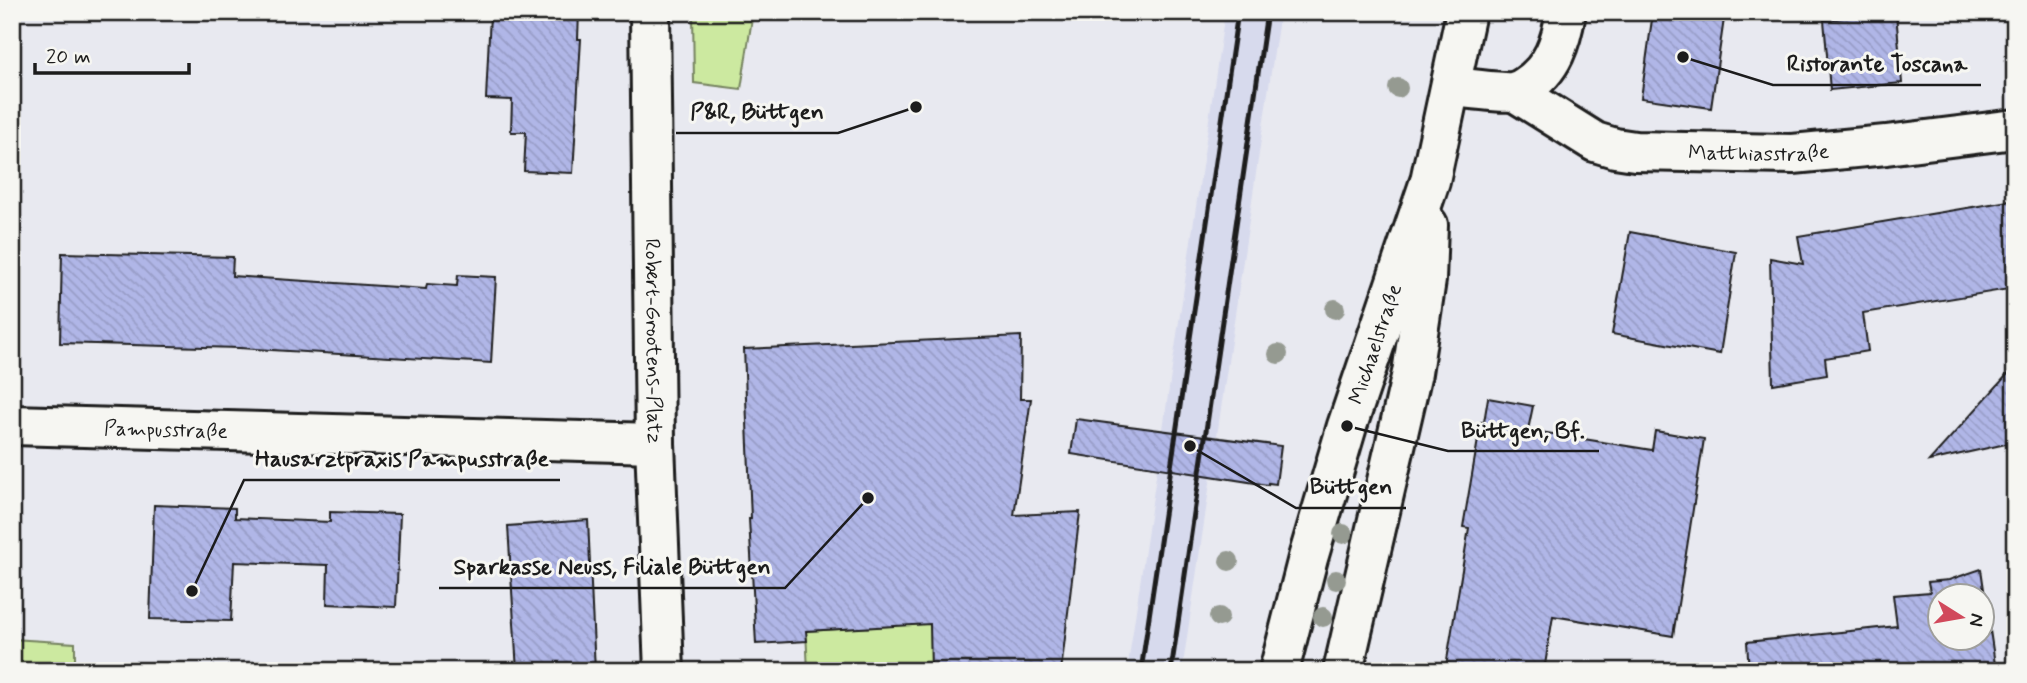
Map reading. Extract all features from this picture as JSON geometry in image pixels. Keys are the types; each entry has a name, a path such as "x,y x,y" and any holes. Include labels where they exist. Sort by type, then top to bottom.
{"street":[{"name":"Robert-Grootens-Platz","path":"650,12 654,443 664,671"},
{"name":"Michaelstraße","path":"1279,671 1308,558 1347,426 1430,181 1466,12"},
{"path":"1451,87 1515,92 1531,82 1544,72 1554,56 1562,38 1566,12"},
{"name":"Matthiasstraße","path":"1515,92 1595,142 1635,151 1793,154 2015,129"},
{"name":"Michaelstraße","path":"1343,671 1412,373 1426,280 1430,181"},
{"name":"Pampusstraße","path":"12,425 654,443"}],"shaded area":[{"path":"1225,12 1280,12 1182,671 1127,671"}],"green space":[{"path":"693,12 753,12 741,89 694,83"},
{"path":"940,623 931,671 808,671 806,631"},
{"path":"12,639 75,643 75,671 12,671"}],"building":[{"path":"527,12 579,12 578,39 581,39 573,173 524,171 526,132 511,132 512,100 486,99 490,14 526,16"},
{"path":"1653,12 1725,12 1711,108 1641,98"},
{"path":"1896,13 1902,83 1830,90 1824,20"},
{"path":"2015,200 2015,288 1863,313 1868,351 1825,358 1827,375 1773,384 1770,258 1803,264 1798,236"},
{"path":"1630,232 1736,252 1720,354 1612,334"},
{"path":"62,253 233,257 232,276 426,289 427,284 457,286 458,275 496,277 491,363 239,348 60,343"},
{"path":"1021,336 1020,399 1031,399 1014,515 1080,512 1061,671 931,671 930,624 806,631 807,641 756,644 744,349"},
{"path":"2015,366 2015,442 1929,461"},
{"path":"1488,398 1533,406 1528,430 1652,450 1655,431 1704,439 1673,636 1553,616 1544,671 1476,671 1446,666 1469,528 1463,527 1481,422 1484,422"},
{"path":"1076,419 1281,446 1276,484 1268,485 1071,454"},
{"path":"154,505 235,508 235,518 330,522 330,512 400,514 396,607 327,604 328,565 234,562 231,621 150,619"},
{"path":"588,520 595,671 517,671 508,526"},
{"path":"1981,569 1983,582 1928,582 1949,580"},
{"path":"1926,592 1926,652 1993,652 1996,671 1749,671 1747,642 1897,626 1893,595"}],"railway":[{"path":"1141,671 1238,12"},
{"path":"1171,671 1267,12"}],"place":[{"name":"Ristorante Toscana","path":"1683,57"},
{"name":"P&R, Büttgen","path":"916,107"},
{"name":"Büttgen, Bf.","path":"1347,426"},
{"name":"Büttgen","path":"1190,446"},
{"name":"Sparkasse Neuss, Filiale Büttgen","path":"868,498"},
{"name":"Hausarztpraxis Pampusstraße","path":"192,591"}]}
